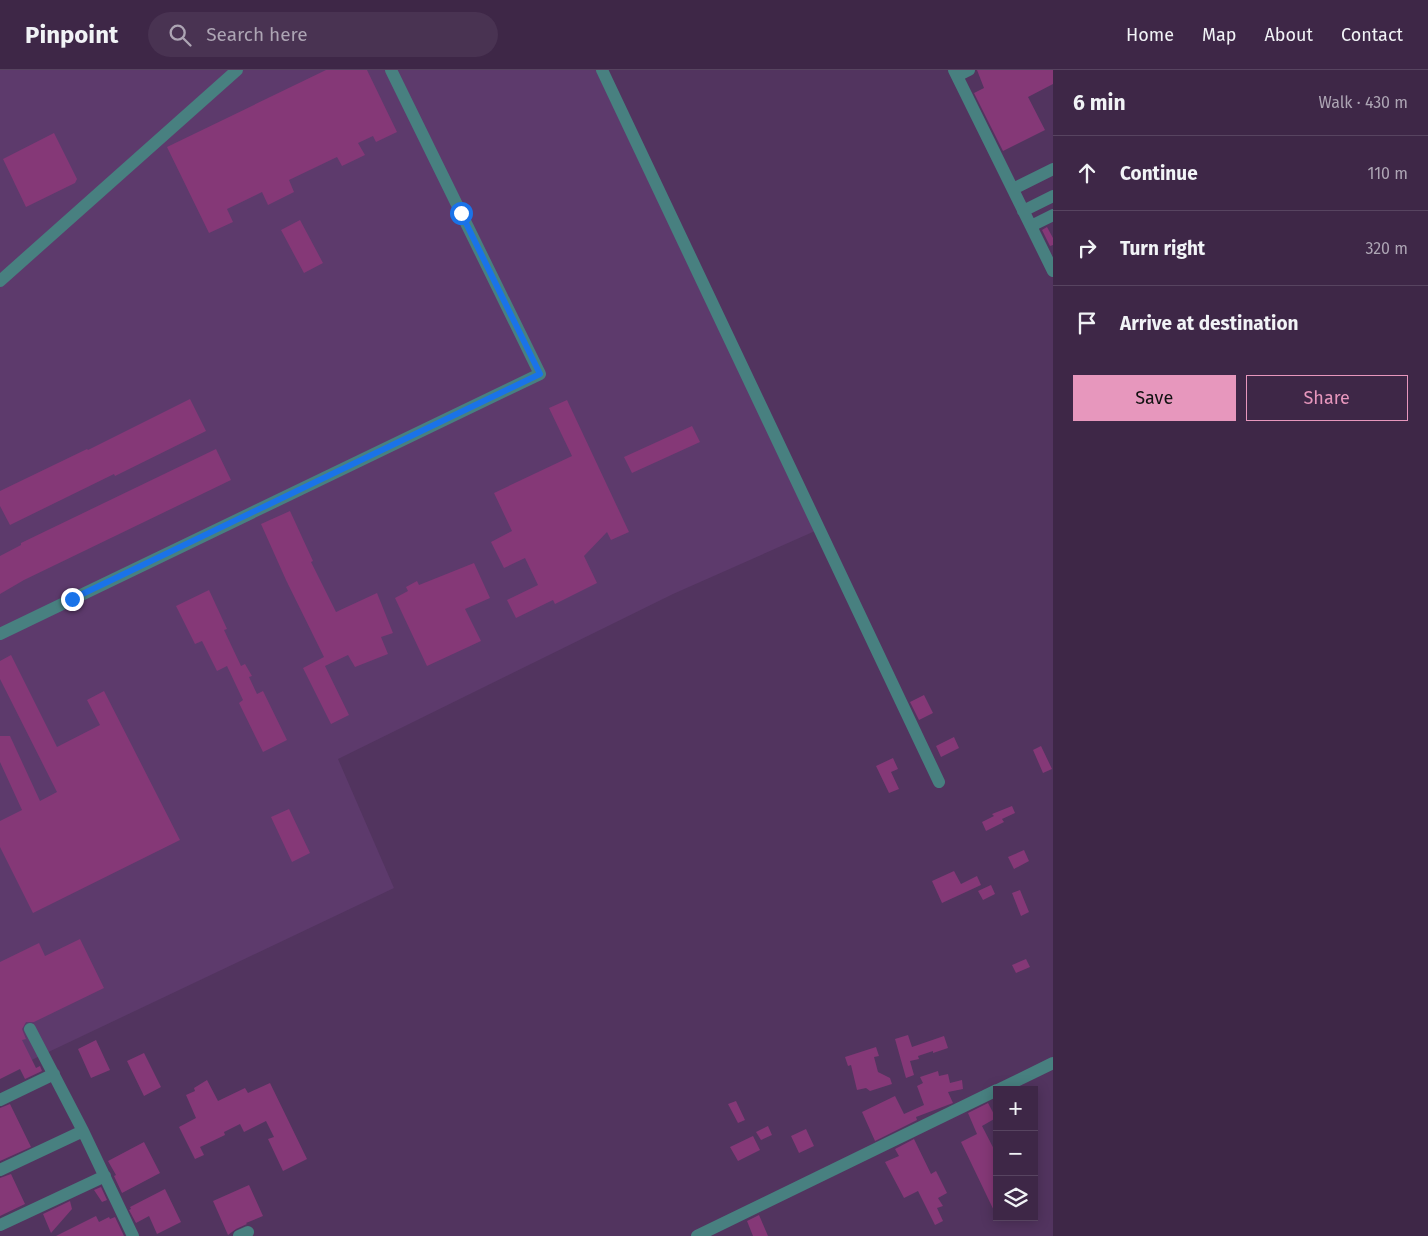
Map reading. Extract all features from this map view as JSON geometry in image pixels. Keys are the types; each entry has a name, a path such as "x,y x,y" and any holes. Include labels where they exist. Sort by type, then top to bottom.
{"street":[{"path":"0,281 237,70"},
{"path":"0,634 540,374 391,70"},
{"path":"602,70 939,782"},
{"path":"970,70 956,73 1053,271"},
{"path":"1012,189 1053,169"},
{"path":"1023,211 1053,196"},
{"path":"1031,226 1053,215"},
{"path":"30,1029 83,1131 133,1236"},
{"path":"1005,1086 1053,1063"},
{"path":"0,1100 54,1074"},
{"path":"697,1236 993,1092"},
{"path":"0,1170 83,1131"},
{"path":"0,1225 105,1176"}],"shaded area":[{"path":"0,70 596,70 815,531 673,594 338,759 394,888 0,1075"}],"building":[{"path":"326,70 367,70 397,132 376,142 373,136 358,143 365,155 342,166 337,157 289,180 294,192 268,205 262,192 227,209 233,222 209,233 167,147"},
{"path":"977,70 1053,70 1053,84 1028,97 1045,130 1003,151 974,93 984,88"},
{"path":"54,133 77,179 75,183 26,207 3,159"},
{"path":"300,220 323,263 304,273 281,230"},
{"path":"1047,227 1053,238 1053,245 1050,246 1042,230"},
{"path":"190,399 206,431 10,525 0,506 0,491"},
{"path":"567,400 629,532 611,540 607,532 584,556 597,583 555,604 553,600 516,618 507,600 538,585 525,558 504,568 491,542 512,531 494,493 572,456 549,408"},
{"path":"692,426 700,442 632,473 624,457"},
{"path":"216,449 231,480 24,580 0,594 0,556 21,545 21,543"},
{"path":"290,511 313,561 311,562 336,612 377,593 393,633 381,637 388,654 355,667 348,655 325,666 349,715 331,724 303,668 324,657 261,524"},
{"path":"474,563 490,598 465,609 481,641 427,666 395,598 408,591 406,587 417,581 419,585"},
{"path":"209,590 227,629 224,630 241,666 245,664 252,676 249,677 257,694 263,691 287,740 263,752 239,703 243,700 227,666 217,671 202,641 195,644 176,606"},
{"path":"11,655 57,747 100,725 87,700 104,691 180,840 33,913 0,847 0,821 22,810 0,762 0,736 10,736 40,801 57,792 0,679 0,661"},
{"path":"924,695 933,713 919,720 910,702"},
{"path":"954,737 959,748 941,757 936,746"},
{"path":"1041,746 1052,769 1043,773 1033,750"},
{"path":"893,758 898,769 891,772 899,789 889,793 876,766"},
{"path":"1012,806 1015,813 1002,819 1004,822 986,831 982,822 994,816 992,814"},
{"path":"289,809 310,853 292,862 271,817"},
{"path":"1024,850 1029,861 1014,869 1008,857"},
{"path":"954,871 961,884 977,876 981,885 942,903 932,881"},
{"path":"991,885 995,894 983,900 978,891"},
{"path":"1020,890 1029,912 1021,916 1012,893"},
{"path":"80,939 104,988 34,1022 26,1022 22,1029 26,1039 22,1040 36,1068 40,1066 42,1071 25,1079 20,1069 0,1079 0,962 39,943 45,956"},
{"path":"1026,959 1030,967 1016,973 1012,965"},
{"path":"908,1035 912,1047 944,1036 948,1048 918,1056 919,1059 910,1061 914,1075 906,1078 895,1039"},
{"path":"96,1040 110,1070 91,1078 78,1049"},
{"path":"876,1047 879,1056 874,1057 878,1072 890,1078 892,1084 870,1091 866,1088 857,1090 851,1065 848,1066 845,1057"},
{"path":"144,1053 161,1087 144,1096 127,1061"},
{"path":"938,1071 939,1076 948,1074 950,1083 962,1080 963,1089 948,1092 953,1103 916,1117 917,1120 875,1141 862,1112 895,1096 904,1114 924,1105 917,1086 923,1083 920,1077"},
{"path":"207,1080 218,1101 245,1088 248,1093 270,1083 307,1159 283,1171 268,1139 274,1137 266,1121 244,1132 240,1124 224,1132 225,1135 200,1147 204,1155 195,1159 179,1127 196,1118 186,1095 195,1091 194,1088"},
{"path":"736,1101 745,1120 738,1123 728,1104"},
{"path":"988,1103 993,1112 993,1120 982,1126 993,1147 993,1209 961,1142 977,1134 968,1113"},
{"path":"10,1104 31,1147 0,1161 0,1108"},
{"path":"768,1126 772,1135 761,1140 756,1132"},
{"path":"806,1129 814,1146 799,1153 791,1136"},
{"path":"753,1136 760,1150 738,1161 730,1147"},
{"path":"914,1139 931,1174 936,1171 947,1193 938,1198 943,1206 937,1208 943,1221 935,1225 918,1191 904,1198 885,1162 899,1156 895,1149"},
{"path":"144,1142 160,1173 122,1193 114,1176 116,1175 108,1161"},
{"path":"11,1174 25,1204 0,1216 0,1178"},
{"path":"249,1185 263,1216 246,1223 228,1235 213,1201"},
{"path":"101,1187 107,1200 102,1202 94,1190"},
{"path":"165,1189 181,1222 157,1234 149,1216 136,1223 129,1210 131,1209 130,1207"},
{"path":"70,1201 72,1209 51,1233 43,1214"},
{"path":"759,1215 768,1236 753,1236 747,1221"},
{"path":"96,1216 99,1222 109,1217 110,1219 115,1217 124,1236 56,1236"}],"route":[{"path":"72,599 540,374 461,213"}]}
